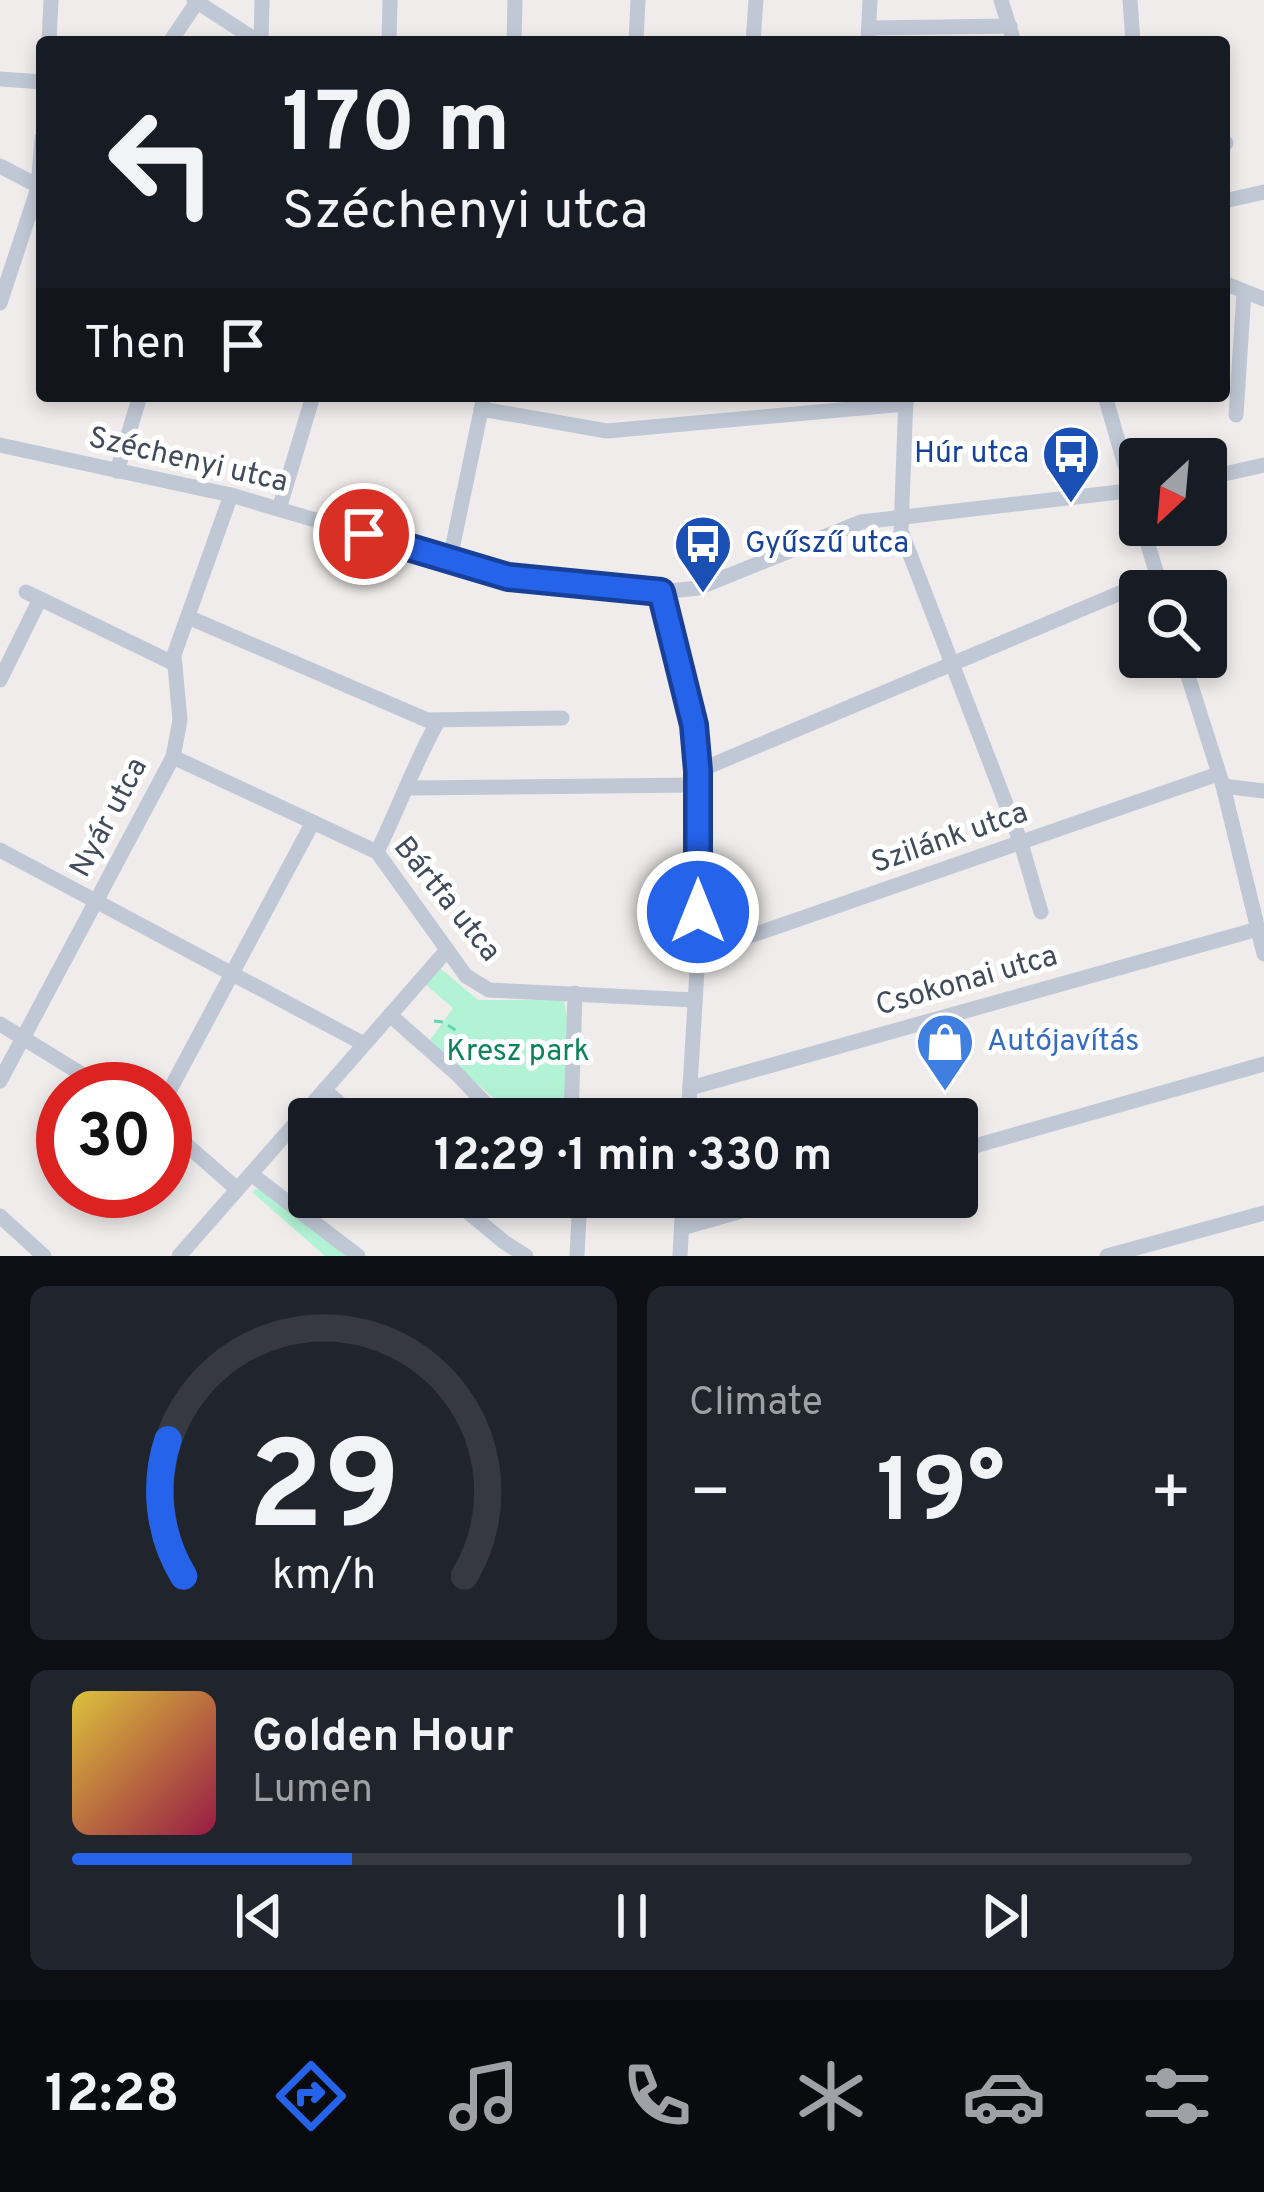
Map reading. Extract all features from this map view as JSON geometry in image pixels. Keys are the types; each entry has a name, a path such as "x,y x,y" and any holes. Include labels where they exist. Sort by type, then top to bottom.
{"street":[{"path":"49,36 51,0"},
{"path":"260,36 262,0"},
{"path":"389,36 390,0"},
{"path":"514,36 515,0"},
{"path":"636,36 638,0"},
{"path":"753,36 755,0"},
{"path":"870,0 868,35 1012,34 1001,0"},
{"path":"1130,0 1132,36"},
{"path":"174,36 195,1 250,36"},
{"path":"0,79 36,82"},
{"path":"0,166 36,186"},
{"path":"1230,200 1264,191"},
{"path":"0,303 36,200"},
{"path":"1230,286 1263,304"},
{"path":"1237,415 1244,292"},
{"path":"117,471 138,402"},
{"path":"279,509 311,402"},
{"path":"449,560 482,402 607,431 887,402"},
{"path":"906,402 901,531 1021,843 1041,912"},
{"path":"1107,402 1119,438"},
{"name":"Széchenyi utca","path":"0,445 231,495 508,577 661,592 698,588 861,522 1119,495"},
{"path":"1227,473 1264,465"},
{"name":"Nyár utca","path":"0,1081 173,757 180,720 174,655 231,495"},
{"path":"661,592 690,706 698,778 698,954 689,1098"},
{"path":"0,680 33,595 175,664"},
{"path":"409,788 698,778 954,662 1119,600"},
{"path":"188,617 427,720 562,718"},
{"path":"1188,678 1264,953"},
{"path":"377,852 409,788 411,770 438,721"},
{"name":"Bártfa utca","path":"173,757 377,852 466,976 489,990 695,1000"},
{"path":"1220,780 1264,791"},
{"name":"Szilánk utca","path":"698,954 1220,780"},
{"path":"185,1062 313,822"},
{"path":"0,850 364,1044"},
{"name":"Csokonai utca","path":"690,1088 1258,929"},
{"path":"179,1256 447,950"},
{"path":"572,1098 574,993"},
{"path":"390,1015 480,1098"},
{"path":"0,1024 61,1062"},
{"path":"978,1144 1264,1064"},
{"path":"324,1090 333,1098"},
{"path":"192,1150 237,1189"},
{"path":"250,1174 297,1205 358,1256"},
{"path":"1107,1256 1264,1214"},
{"path":"0,1216 44,1256"},
{"path":"475,1218 526,1256"},
{"path":"577,1256 579,1218"},
{"path":"680,1256 682,1218"},
{"path":"682,1228 717,1218"}],"path":[{"path":"434,1022 460,1033"}],"green space":[{"name":"Kresz park","path":"440,968 478,1000 564,1000 570,1034 566,1098 494,1098 428,1043 453,1008 426,985"},
{"path":"266,1191 288,1208 288,1218 301,1218 350,1256 325,1256 252,1192"}],"place":[{"name":"Húr utca","path":"1071,505"},
{"name":"Gyűszű utca","path":"703,595"},
{"name":"Autójavítás","path":"945,1093"}],"route":[{"path":"364,534 508,577 661,592 694,725 698,912"}]}
